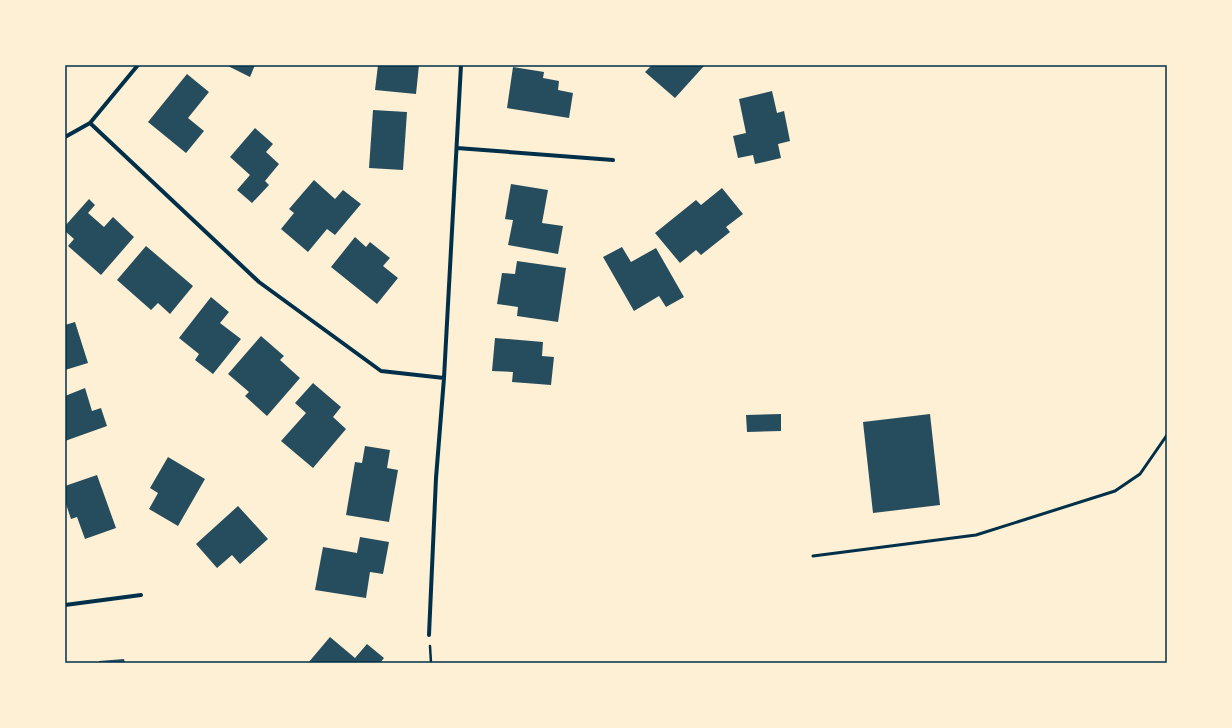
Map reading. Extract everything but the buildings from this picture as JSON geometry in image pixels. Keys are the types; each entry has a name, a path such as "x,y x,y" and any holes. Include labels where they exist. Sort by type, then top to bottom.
{"street":[{"path":"65,136 90,123 138,65"},
{"path":"429,635 436,478 444,378 461,65"},
{"path":"90,123 259,282 381,371 444,378"},
{"path":"456,148 613,160"},
{"path":"65,605 141,595"}],"lane":[{"path":"813,556 976,535 1115,491 1140,474 1167,435"}],"path":[{"path":"429,635 431,663"}]}
